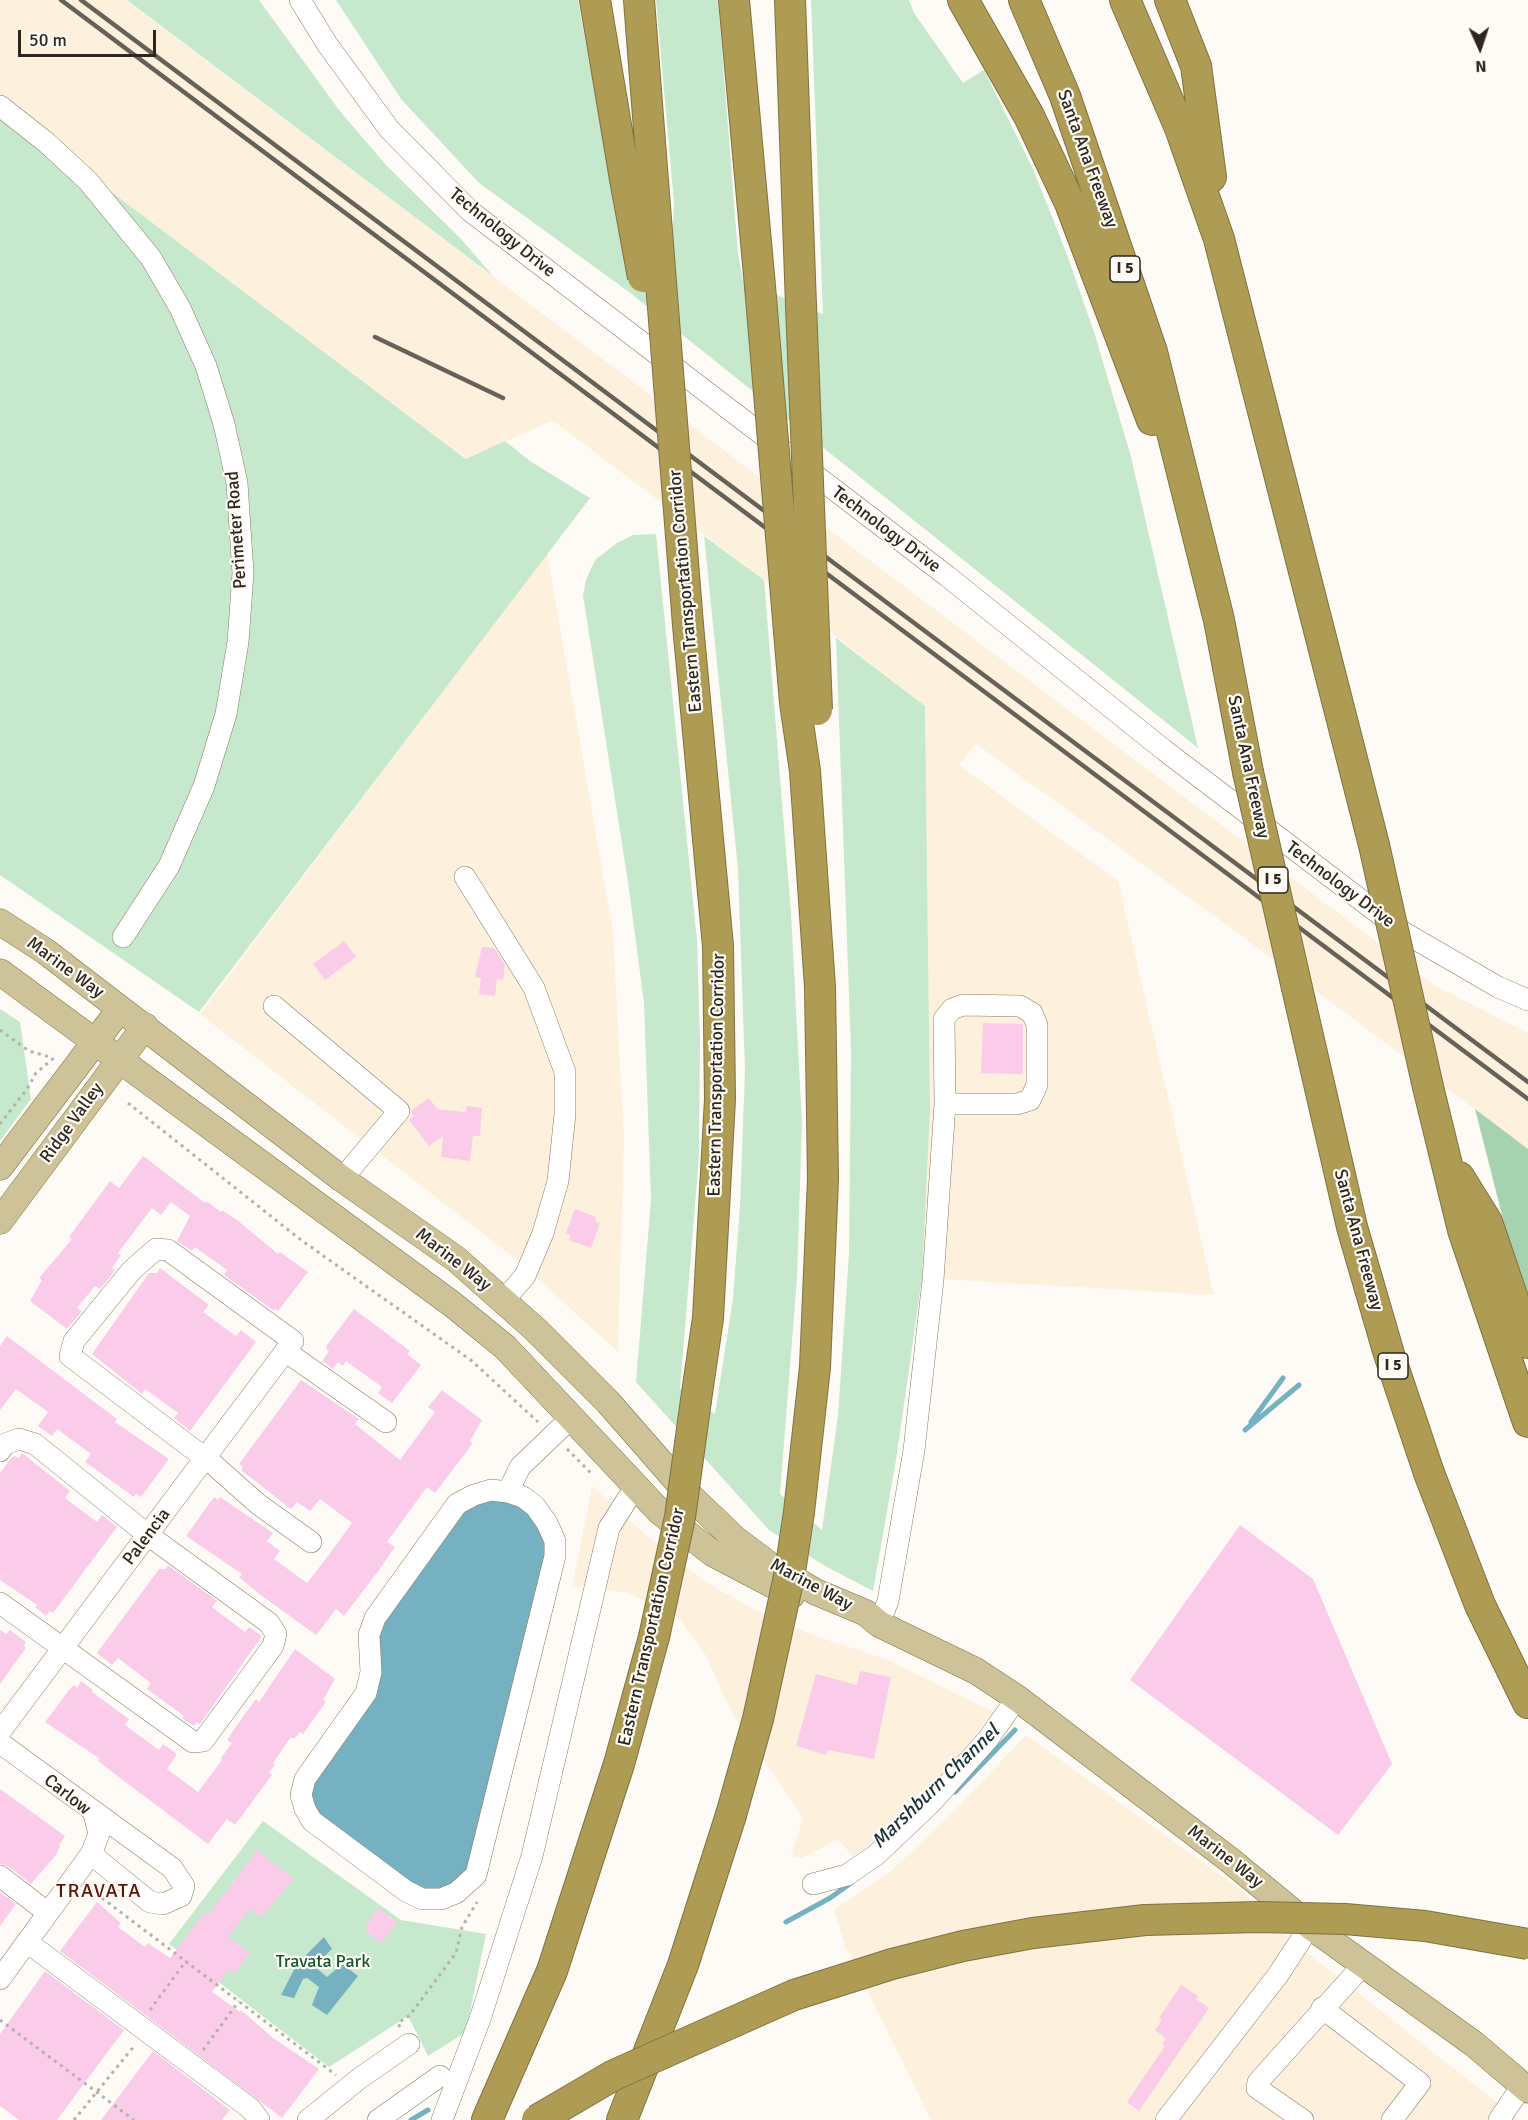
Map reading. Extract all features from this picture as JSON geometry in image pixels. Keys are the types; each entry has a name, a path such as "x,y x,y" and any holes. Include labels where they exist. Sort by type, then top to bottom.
{"highway":[{"path":"595,0 639,180"},
{"name":"Eastern Transportation Corridor","path":"487,2120 552,1971 619,1764 654,1637 680,1517 708,1318 720,1099 718,946 671,431 639,180 639,0"},
{"path":"734,0 759,286 806,706"},
{"path":"622,2120 683,1965 732,1815 758,1719 790,1572 815,1366 822,1179 820,987 806,771 801,305 790,0"},
{"path":"963,0 1029,116 1070,203 1200,547"},
{"name":"Santa Ana Freeway","path":"1024,0 1065,96 1113,231 1152,352 1219,620 1248,771 1352,1227 1389,1354 1430,1473 1480,1605 1528,1703"},
{"path":"1125,0 1180,128 1219,239 1374,845 1428,1087 1463,1230 1528,1422"},
{"path":"1170,0 1196,66 1219,239"},
{"path":"1444,1151 1487,1222 1528,1343"},
{"path":"537,2120 614,2075 794,1995 892,1964 963,1946 1033,1933 1145,1920 1258,1917 1345,1919 1425,1926 1528,1944"}],"main road":[{"name":"Marine Way","path":"0,922 45,951 342,1179 456,1259 504,1300 608,1402 691,1497 735,1539 771,1566 816,1592 866,1613 879,1624 967,1667 1017,1698 1231,1861 1310,1926 1474,2044 1525,2088"},
{"name":"Marine Way","path":"0,972 452,1304 505,1347 571,1418 629,1496 660,1512 712,1553 743,1571 860,1625 879,1624"},
{"name":"Ridge Valley","path":"0,1167 120,1008"},
{"name":"Ridge Valley","path":"0,1221 145,1026"}],"street":[{"name":"Technology Drive","path":"300,0 327,44 389,129 470,211 928,562 1164,750 1403,932 1498,987 1528,1000"},
{"name":"Perimeter Road","path":"0,106 47,143 88,181 151,258 180,308 206,366 224,424 237,483 243,573 238,642 226,714 204,786 169,866 123,937"},
{"path":"465,877 534,988 565,1072 565,1114 558,1181 543,1233 525,1276 504,1300"},
{"path":"879,1624 888,1601 914,1450 933,1280 945,1104 944,1019 952,1009 963,1005 1020,1006 1032,1013 1037,1025 1037,1086 1030,1100 1017,1104 945,1104"},
{"path":"274,1006 399,1111 342,1179"},
{"path":"311,1542 258,1504 205,1458 70,1356 74,1341 132,1270 156,1249 168,1250 386,1422"},
{"name":"Palencia","path":"0,1732 289,1346"},
{"path":"508,1492 520,1467 571,1418"},
{"path":"0,1451 5,1444 19,1439 35,1444 148,1535 269,1623 276,1634 273,1646 203,1741 193,1742 62,1650 0,1603"},
{"path":"491,1490 524,1497 548,1523 555,1542 555,1556 477,1875 456,1893 441,1899 422,1899 406,1892 312,1821 304,1809 301,1795 304,1779 366,1693 371,1672 369,1635 375,1618 457,1504 474,1495 491,1490"},
{"path":"442,2120 480,2019 532,1856 609,1528 629,1496"},
{"path":"813,1884 847,1875 876,1855 932,1802 988,1739 1017,1698"},
{"name":"Carlow","path":"0,1743 94,1814 99,1834 91,1854 0,1979"},
{"path":"91,1854 150,1902 163,1904 182,1896 184,1886 180,1877 171,1868 94,1814"},
{"path":"0,1876 48,1913"},
{"path":"1166,2120 1278,1975 1310,1926"},
{"path":"27,1942 251,2109 259,2120"},
{"path":"1304,2120 1257,2088 1258,2082 1363,1965"},
{"path":"1322,2008 1419,2083 1392,2120"},
{"path":"308,2120 409,2044"},
{"path":"378,2120 440,2076"},
{"path":"1499,2120 1525,2088"}],"path":[{"path":"0,1030 29,1051 51,1058 57,1057"},
{"path":"0,1124 27,1089 36,1073 51,1058"},
{"path":"128,1103 302,1240 472,1361 552,1435 629,1496"},
{"path":"409,2044 398,2023 410,2015 456,1953 462,1927 484,1886 482,1878 477,1875"},
{"path":"74,1877 331,2070 350,2088"},
{"path":"192,2065 239,2001"},
{"path":"0,2020 134,2120"}],"shaded area":[{"path":"0,0 126,0 1435,986 1528,1033 1528,1149 1239,934 976,744 959,765 1118,881 1214,1295 922,1278 930,1110 925,706 764,580 556,423 549,422 467,459 0,108"},
{"path":"547,552 613,932 624,1139 618,1352 518,1261 200,1014"},
{"path":"592,1486 648,1537 709,1584 757,1611 815,1636 888,1660 994,1712 926,1795 853,1857 838,1839 802,1858 791,1856 803,1818 733,1715 704,1652 675,1614 625,1592 572,1587"},
{"path":"1026,1735 1241,1890 1281,1932 1519,2120 931,2120 846,1948 834,1910 891,1871 957,1808"}],"green space":[{"path":"127,0 259,0 339,110 386,165 461,239 493,276"},
{"path":"336,0 578,0 613,197 673,224 674,203 656,0 718,0 738,254 743,281 823,314 811,0 909,0 914,13 963,83 984,70 1033,169 1066,252 1095,335 1131,457 1198,748 629,292 479,183 401,99"},
{"path":"0,108 466,459 505,441 530,461 590,498 199,1012 0,875"},
{"path":"656,534 697,940 700,1040 699,1156 680,1389 715,1414 733,1299 740,1206 745,1070 738,869 704,536 764,580 791,913 802,1123 797,1277 780,1494 822,1530 838,1416 849,1253 851,1050 836,638 925,706 930,1110 922,1278 896,1460 873,1591 825,1566 769,1530 636,1382 651,1200 644,1003 628,882 583,595 586,580 595,560 617,543 633,535"},
{"path":"0,1009 20,1022 31,1099 0,1141"},
{"path":"1475,1109 1528,1149 1528,1301 1515,1266"},
{"name":"Travata Park","path":"263,1821 401,1920 486,1934 466,2032 428,2056 408,2016 329,2067 169,1944"}],"water":[{"path":"501,1499 521,1505 535,1518 547,1547 473,1863 454,1887 432,1891 412,1886 316,1814 309,1801 311,1786 376,1692 379,1627 456,1513 476,1501"},
{"path":"324,1937 332,1949 314,1966 327,1977 342,1964 358,1976 327,2015 312,2005 319,1987 307,1978 303,1979 294,1998 281,1995 297,1964"}],"building":[{"path":"344,941 356,957 325,980 313,964"},
{"path":"482,947 494,948 505,965 503,980 497,979 495,996 479,994 481,978 475,977"},
{"path":"983,1023 1023,1024 1023,1074 981,1073"},
{"path":"429,1098 437,1109 466,1112 467,1106 482,1108 480,1136 473,1136 470,1161 441,1157 443,1136 429,1146 409,1120 413,1116 411,1111"},
{"path":"143,1156 205,1203 206,1201 237,1220 278,1254 280,1252 308,1272 278,1311 275,1309 274,1311 224,1275 227,1270 195,1247 192,1251 177,1241 190,1216 171,1202 161,1215 152,1208 118,1253 121,1255 112,1268 115,1270 100,1289 95,1286 77,1308 82,1311 67,1329 30,1301 42,1280 39,1278 72,1239 69,1237 110,1181 119,1188"},
{"path":"575,1209 596,1217 595,1221 600,1223 591,1248 569,1240 571,1235 566,1233"},
{"path":"160,1268 209,1305 203,1312 236,1336 241,1330 256,1342 190,1431 174,1418 178,1413 145,1389 142,1394 92,1354 149,1273 157,1273"},
{"path":"354,1309 410,1351 407,1354 421,1365 392,1403 378,1393 382,1387 346,1361 343,1366 338,1362 333,1369 322,1361 329,1351 326,1349 327,1345"},
{"path":"7,1336 117,1419 115,1422 169,1459 141,1497 136,1494 134,1497 85,1462 91,1454 57,1429 52,1436 38,1426 48,1412 16,1389 0,1410 0,1346"},
{"path":"301,1380 359,1419 355,1424 400,1460 435,1412 428,1407 442,1390 482,1420 470,1441 473,1443 435,1493 427,1487 387,1542 395,1547 344,1616 336,1609 316,1635 258,1593 239,1577 242,1574 186,1536 214,1497 218,1500 220,1497 273,1533 267,1541 280,1551 274,1559 307,1583 328,1556 352,1523 320,1499 310,1511 297,1502 291,1509 241,1470 243,1467 239,1464"},
{"path":"22,1453 70,1491 65,1498 97,1522 102,1515 117,1527 53,1613 50,1611 46,1616 35,1607 37,1605 0,1580 0,1473 11,1458 15,1456 19,1458"},
{"path":"1240,1525 1313,1579 1392,1764 1338,1835 1130,1680"},
{"path":"168,1565 217,1601 212,1607 245,1632 249,1627 262,1636 200,1724 197,1722 194,1726 147,1689 151,1683 118,1658 112,1665 97,1653 159,1569 166,1569"},
{"path":"0,1630 6,1634 10,1630 26,1642 24,1645 26,1648 0,1684"},
{"path":"295,1649 335,1679 323,1700 326,1702 303,1734 300,1732 294,1739 291,1737 273,1763 275,1765 269,1772 272,1775 235,1825 227,1819 208,1844 98,1761 100,1759 45,1722 69,1690 74,1685 77,1688 81,1681 129,1719 125,1725 159,1750 163,1744 177,1754 167,1769 198,1792 232,1743 227,1740 256,1699 259,1702"},
{"path":"860,1671 891,1677 874,1759 828,1750 826,1755 796,1746 816,1674 857,1685"},
{"path":"0,1789 65,1836 56,1855 31,1884 8,1866 0,1864"},
{"path":"257,1851 294,1879 261,1917 250,1909 228,1937 250,1953 235,1973 229,1969 212,1992 240,2012 241,2010 273,2038 319,2069 282,2118 60,1951 97,1902 121,1923 118,1927 145,1947 148,1943 170,1958 204,1913 208,1915"},
{"path":"0,1892 16,1904 0,1926"},
{"path":"378,1908 397,1922 381,1943 365,1931 368,1927 366,1925"},
{"path":"45,1971 124,2030 57,2120 19,2120 0,2106 0,2034"},
{"path":"1181,1985 1198,1996 1196,1999 1209,2008 1139,2111 1127,2102 1165,2046 1162,2044 1166,2038 1155,2030 1162,2020 1159,2018"},
{"path":"153,2051 230,2110 222,2120 101,2120"}],"waterway":[{"name":"Marshburn Channel","path":"1251,1422 1283,1378"},
{"path":"1245,1430 1299,1385"},
{"name":"Marshburn Channel","path":"955,1792 1015,1730"},
{"name":"Marshburn Channel","path":"786,1922 830,1898 851,1883"},
{"name":"Marshburn Channel","path":"411,2120 428,2110"}],"railway":[{"path":"61,0 1528,1099"},
{"path":"81,0 1528,1082"},
{"path":"375,337 503,398"}],"district":[{"name":"TRAVATA","path":"99,1892"}]}
